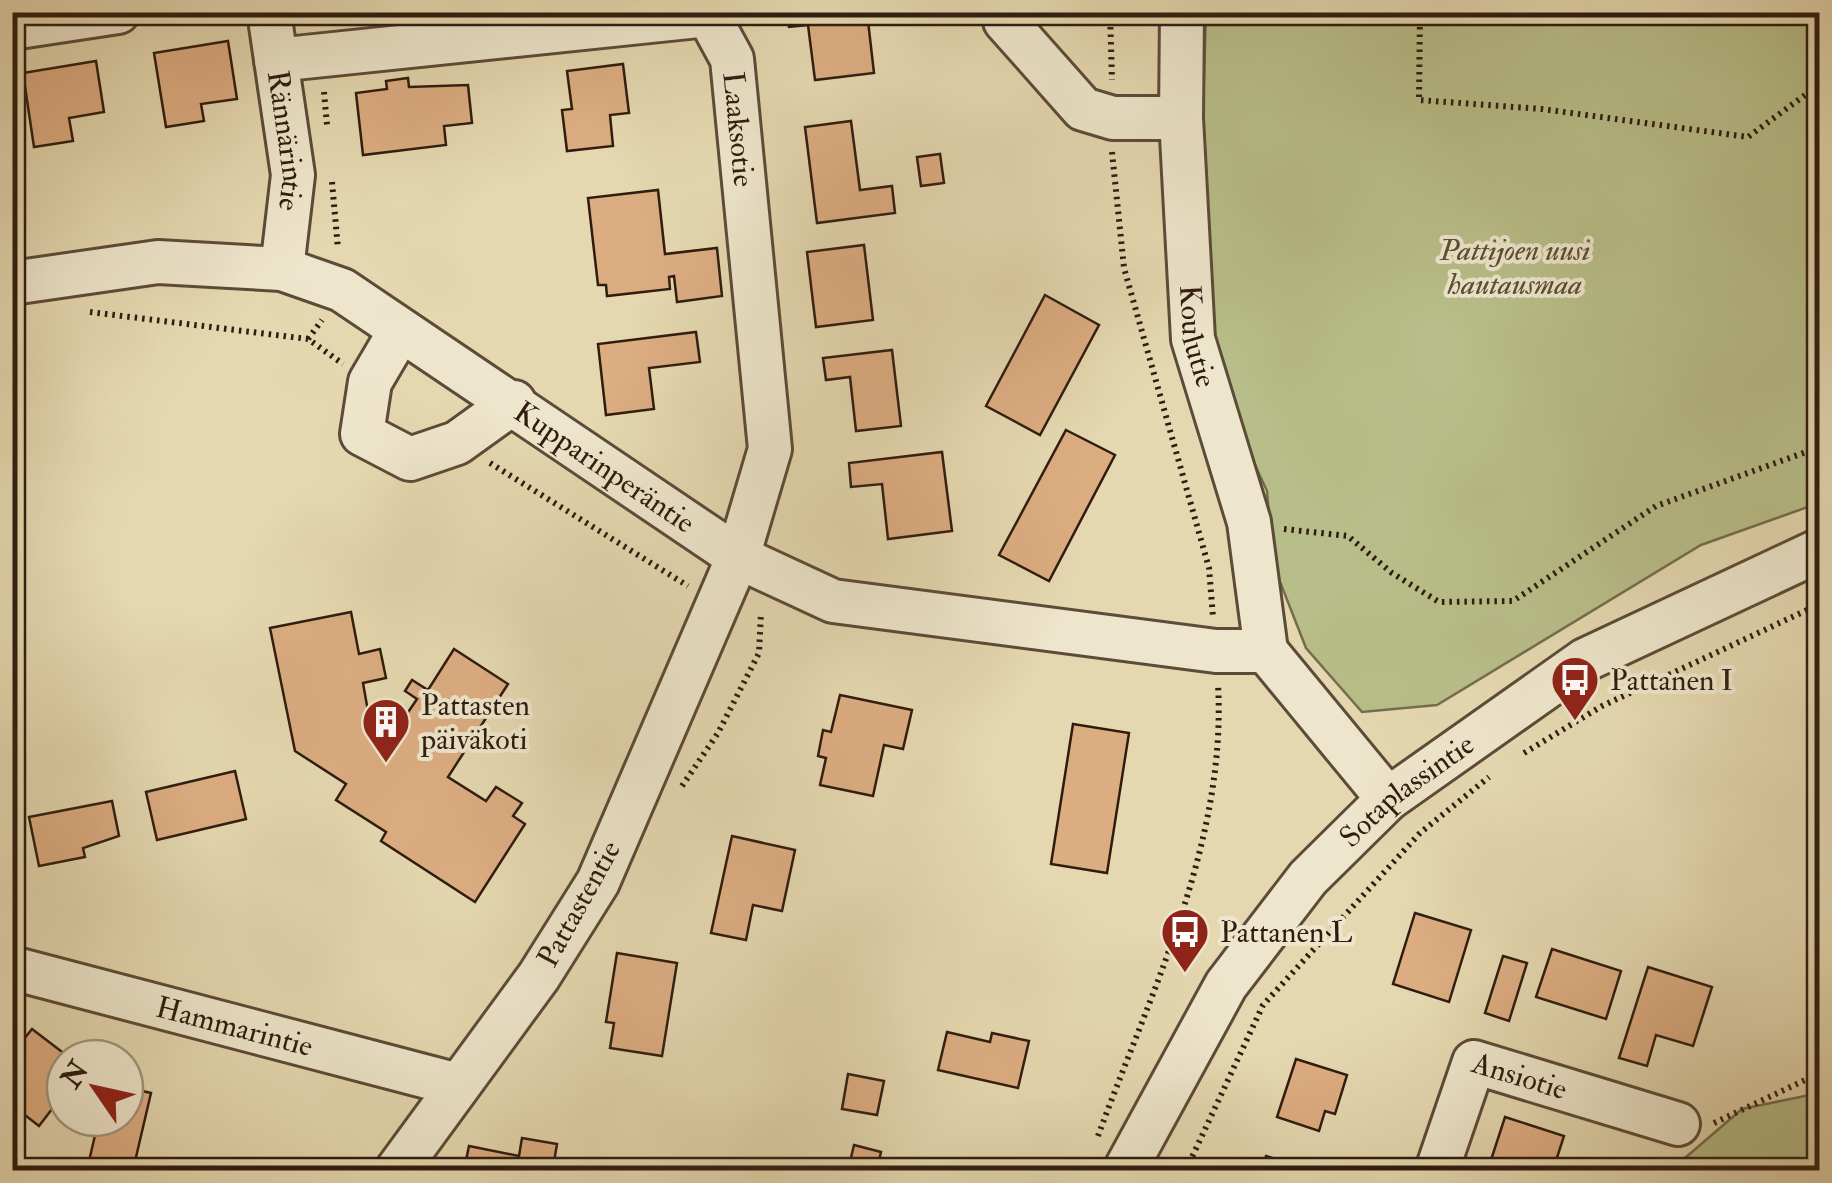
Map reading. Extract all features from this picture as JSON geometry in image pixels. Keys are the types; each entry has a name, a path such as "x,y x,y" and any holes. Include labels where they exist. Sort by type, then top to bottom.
{"street":[{"path":"12,28 118,12"},
{"name":"Rännärintie","path":"270,12 293,176 282,269"},
{"path":"1005,12 1005,20 1083,108 1113,118 1181,118"},
{"name":"Koulutie","path":"1182,12 1181,118 1193,339 1249,522 1266,652"},
{"name":"Laaksotie","path":"276,60 708,15 732,59 770,449 738,557"},
{"name":"Kupparinperäntie","path":"12,283 158,262 282,269 342,290 514,402 738,557 832,601 1216,650 1266,652"},
{"path":"400,331 370,382 362,434 410,458 457,443 514,402"},
{"name":"Sotaplassintie","path":"1108,1161 1226,985 1308,878 1388,799 1585,660 1820,550"},
{"name":"Pattastentie","path":"397,1170 539,976 598,882 738,557"},
{"path":"1266,652 1388,799"},
{"name":"Hammarintie","path":"12,968 458,1085"},
{"name":"Ansiotie","path":"1437,1170 1474,1062 1678,1124"}],"path":[{"path":"1108,1161 1168,946 1207,835 1220,745 1208,568 1124,268 1111,175 1110,12"},
{"path":"1420,12 1419,100 1542,108 1748,137 1820,84"},
{"path":"1249,522 1348,536 1392,573 1439,602 1513,602 1556,568 1656,506 1820,447"},
{"path":"1520,755 1602,706 1820,604"},
{"path":"1186,1170 1264,1004 1420,833 1492,775"},
{"path":"1168,946 1193,958"},
{"path":"1678,1124 1707,1125 1727,1119 1820,1073"}],"green space":[{"name":"Pattijoen uusi hautausmaa","path":"1206,13 1819,13 1819,503 1701,545 1437,705 1362,712 1306,648 1273,564 1267,491 1218,384 1199,241"},
{"path":"1819,1093 1819,1170 1671,1170 1742,1109"}],"building":[{"path":"787,12 867,12 874,73 815,80 808,25 789,27"},
{"path":"228,41 237,99 201,104 204,121 166,127 154,53"},
{"path":"96,61 104,112 69,118 73,141 34,147 23,73"},
{"path":"623,64 629,113 610,115 613,146 567,151 562,110 572,109 567,71"},
{"path":"408,78 409,87 468,85 472,123 444,126 446,145 363,155 356,93 387,89 386,81"},
{"path":"851,121 860,190 892,186 895,213 817,223 805,127"},
{"path":"940,154 944,183 921,186 917,157"},
{"path":"658,190 665,254 717,248 722,296 677,302 674,276 669,277 670,289 607,296 606,285 598,285 588,198"},
{"path":"864,245 873,320 816,327 807,252"},
{"path":"1045,295 1099,325 1040,435 986,406"},
{"path":"696,332 700,362 649,368 654,409 606,415 598,344"},
{"path":"892,350 901,426 856,431 850,377 826,380 823,358"},
{"path":"1066,430 1115,455 1049,581 999,555"},
{"path":"942,452 952,531 888,539 882,484 851,487 849,463"},
{"name":"Pattasten päiväkoti","path":"351,612 359,654 380,649 386,678 363,683 369,717 394,733 417,699 405,691 412,680 428,690 454,649 508,684 448,777 486,801 496,787 522,803 513,816 525,824 475,902 381,841 386,832 336,800 346,784 295,751 270,628"},
{"path":"840,695 912,710 903,749 884,745 873,796 820,785 826,758 818,756 823,730 831,732"},
{"path":"1073,724 1129,733 1107,873 1051,864"},
{"path":"235,771 246,819 157,840 146,792"},
{"path":"112,801 119,836 83,848 85,857 39,866 29,817"},
{"path":"732,836 795,850 782,911 753,905 746,940 711,933"},
{"path":"1415,913 1471,930 1449,1002 1393,984"},
{"path":"1552,949 1621,971 1606,1019 1536,997"},
{"path":"617,953 677,963 662,1056 610,1048 614,1023 606,1022"},
{"path":"1503,956 1527,963 1509,1021 1485,1013"},
{"path":"1648,967 1712,987 1693,1046 1656,1035 1647,1066 1619,1058"},
{"path":"32,1029 45,1039 45,1118 39,1126 21,1112 12,1123 12,1054"},
{"path":"947,1032 990,1042 992,1033 1029,1041 1018,1088 938,1070"},
{"path":"1296,1059 1347,1075 1335,1114 1325,1111 1319,1131 1277,1117"},
{"path":"848,1074 884,1081 877,1115 842,1109"},
{"path":"145,1092 151,1093 145,1119"},
{"path":"1505,1117 1564,1136 1553,1170 1497,1170 1499,1166 1490,1163"},
{"path":"94,1138 140,1138 133,1170 87,1170"},
{"path":"522,1138 557,1144 554,1162 595,1170 464,1170 469,1146 519,1156"},
{"path":"854,1145 881,1152 877,1170 848,1170"},
{"path":"1266,1156 1312,1170 1261,1170"}],"place":[{"name":"Pattanen I","path":"1575,722"},
{"name":"Pattasten päiväkoti","path":"386,764"},
{"name":"Pattanen L","path":"1185,974"}]}
